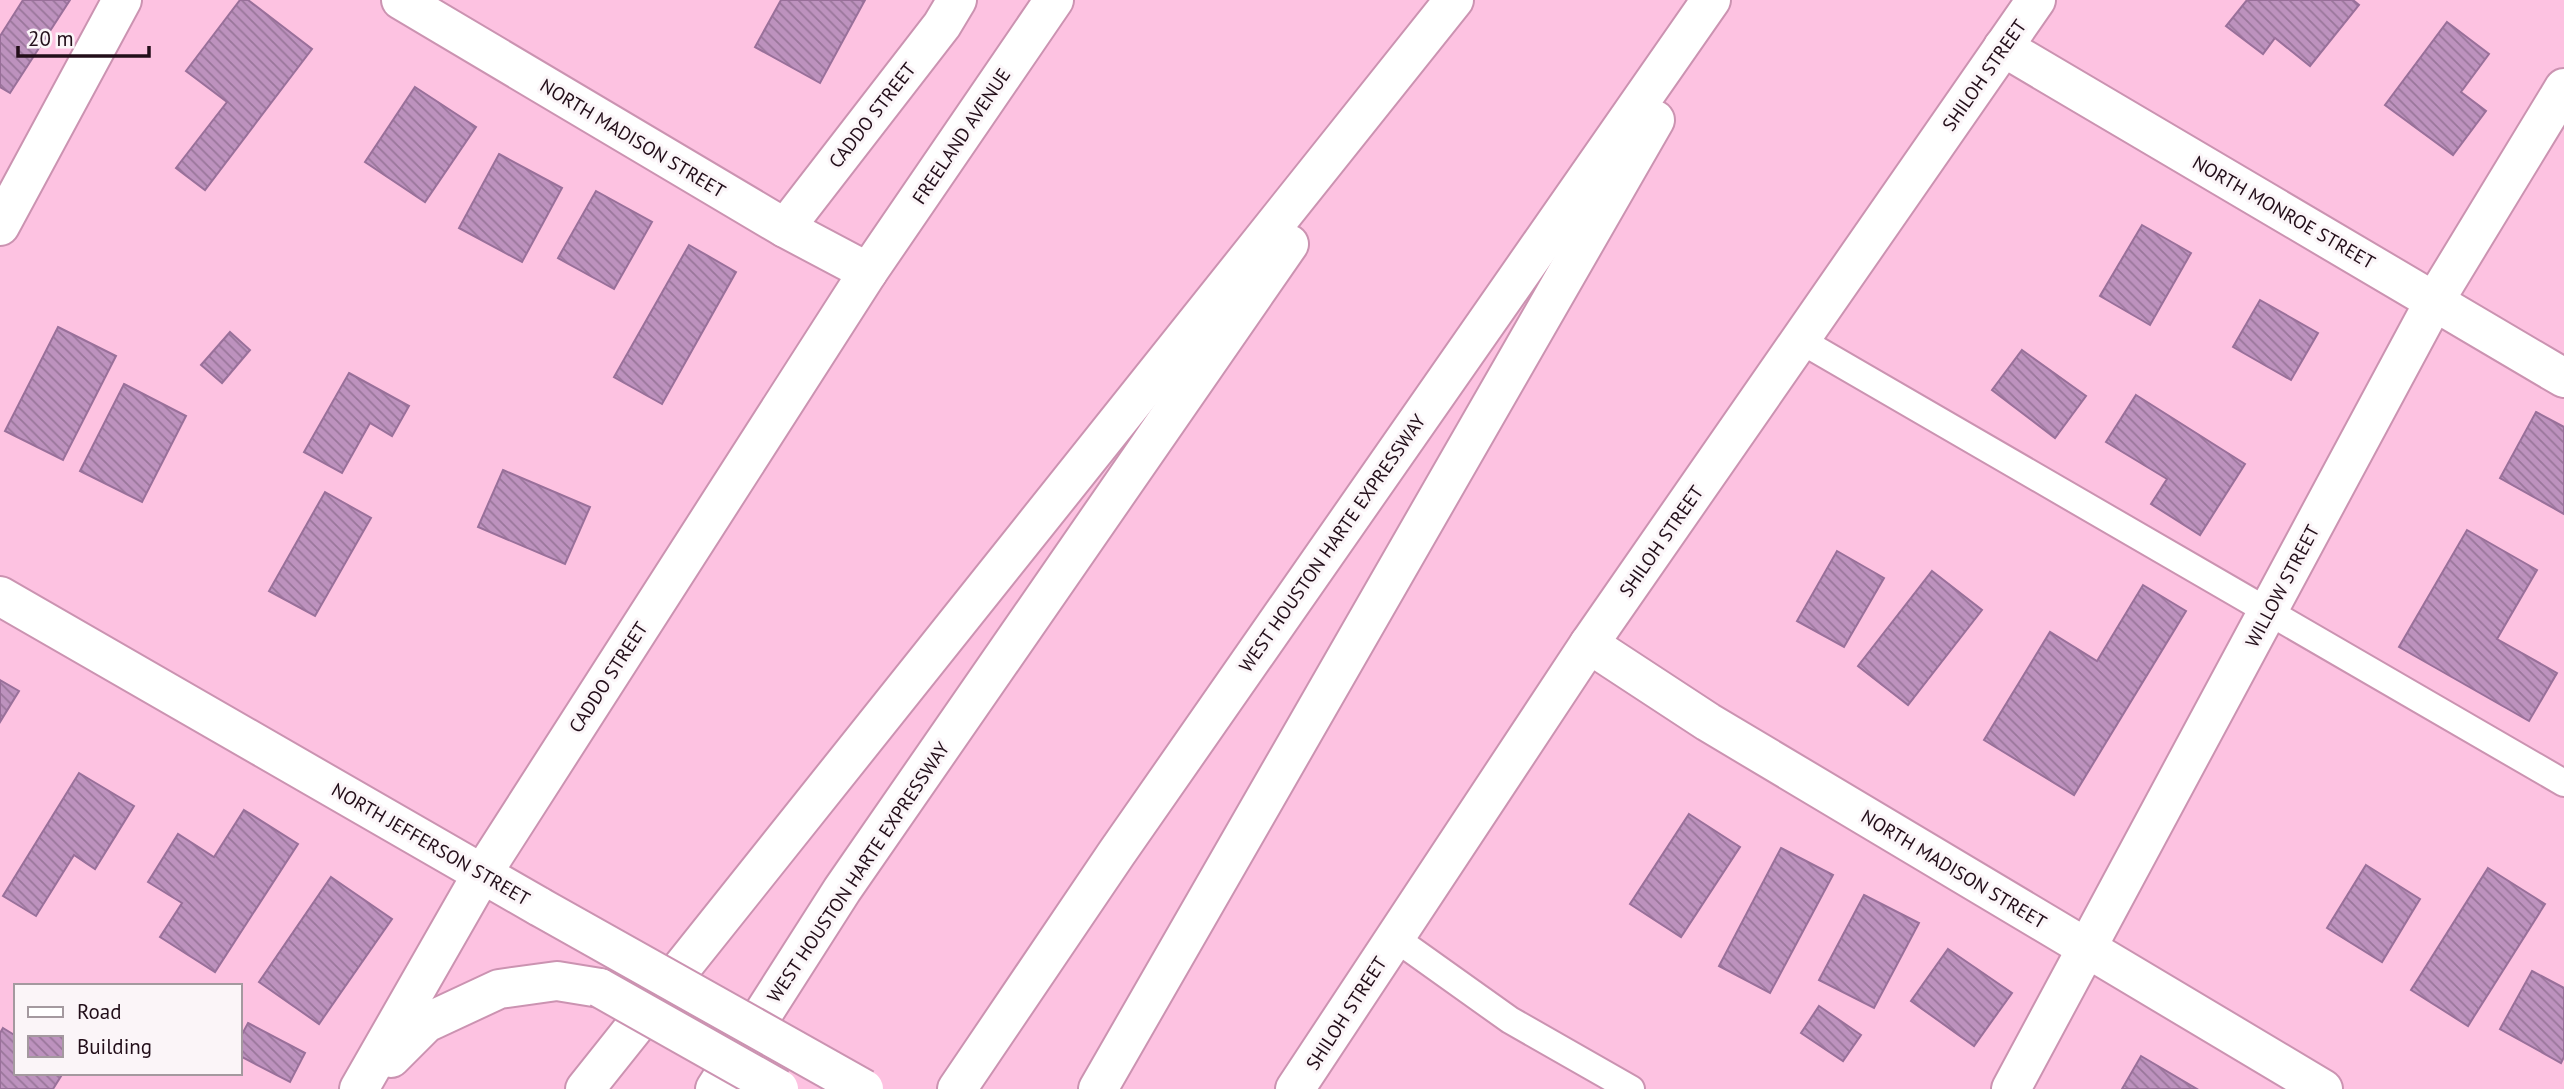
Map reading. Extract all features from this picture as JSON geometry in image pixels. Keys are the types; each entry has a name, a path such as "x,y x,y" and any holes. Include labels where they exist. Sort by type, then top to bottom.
{"main road":[{"path":"0,226 122,0"},
{"name":"NORTH MADISON STREET","path":"401,0 785,228 868,272"},
{"name":"CADDO STREET","path":"785,228 942,25 957,0"},
{"name":"FREELAND AVENUE","path":"868,272 1054,0"},
{"path":"585,1089 1456,0"},
{"name":"WEST HOUSTON HARTE EXPRESSWAY","path":"715,1089 842,890 1456,0"},
{"name":"WEST HOUSTON HARTE EXPRESSWAY","path":"957,1089 1116,854 1710,0"},
{"path":"1098,1089 1723,0"},
{"name":"SHILOH STREET","path":"1295,1089 1589,644 2036,0"},
{"name":"NORTH MONROE STREET","path":"2003,47 2564,378"},
{"name":"WILLOW STREET","path":"2011,1089 2435,300 2564,88"},
{"name":"CADDO STREET","path":"359,1089 482,874 868,272"},
{"name":"NORTH JEFFERSON STREET","path":"0,596 482,874 863,1089"},
{"name":"NORTH MADISON STREET","path":"1589,644 1708,722 2323,1089"},
{"path":"359,1089 426,1023 499,989 557,981 600,988 779,1089"}],"lane":[{"path":"1800,340 2564,783"},
{"path":"1395,938 1510,1020 1631,1089"}],"building":[{"path":"23,0 70,0 10,93 0,87 0,36"},
{"path":"240,0 248,0 312,49 205,190 176,168 227,102 186,71"},
{"path":"781,0 865,0 820,83 755,47"},
{"path":"2247,0 2353,0 2359,5 2310,66 2275,38 2263,54 2226,26"},
{"path":"2447,22 2489,54 2461,92 2486,111 2453,155 2385,105"},
{"path":"415,87 476,127 425,202 365,162"},
{"path":"499,154 562,188 522,262 459,228"},
{"path":"596,191 652,222 614,289 558,258"},
{"path":"2142,225 2191,253 2150,325 2100,296"},
{"path":"689,245 736,272 662,404 614,377"},
{"path":"2260,300 2318,333 2291,380 2233,347"},
{"path":"58,327 116,356 63,460 5,431"},
{"path":"230,332 250,350 222,383 201,365"},
{"path":"2022,350 2086,396 2055,438 1992,390"},
{"path":"349,373 409,406 392,436 370,423 342,473 304,452"},
{"path":"124,384 186,416 142,502 80,471"},
{"path":"2136,395 2245,464 2200,535 2151,504 2167,479 2106,442"},
{"path":"2536,412 2564,427 2564,514 2500,478"},
{"path":"503,470 590,507 565,564 478,527"},
{"path":"325,492 371,518 315,616 269,591"},
{"path":"2467,530 2537,570 2497,639 2557,673 2529,721 2399,647"},
{"path":"1837,551 1884,578 1844,647 1797,621"},
{"path":"1932,571 1982,610 1908,705 1858,666"},
{"path":"2143,585 2186,611 2074,795 1984,740 2050,632 2097,661"},
{"path":"0,680 19,691 0,722"},
{"path":"79,773 134,806 95,869 74,855 36,916 3,896"},
{"path":"244,810 298,844 215,972 160,937 182,903 148,882 178,834 214,857"},
{"path":"1689,814 1740,847 1681,937 1630,904"},
{"path":"1781,848 1833,875 1770,993 1719,966"},
{"path":"2366,865 2420,899 2382,962 2327,928"},
{"path":"2488,868 2545,904 2468,1026 2411,990"},
{"path":"331,877 392,919 319,1024 259,982"},
{"path":"1864,895 1919,923 1874,1008 1819,980"},
{"path":"1948,949 2012,993 1974,1046 1911,1001"},
{"path":"2532,971 2564,988 2564,1057 2561,1063 2500,1029"},
{"path":"1819,1006 1861,1035 1843,1061 1801,1033"},
{"path":"248,1023 305,1053 290,1082 242,1057 242,1034"},
{"path":"3,1028 14,1035 14,1075 62,1075 53,1089 0,1089 0,1033"},
{"path":"2141,1056 2197,1089 2122,1089"}]}
